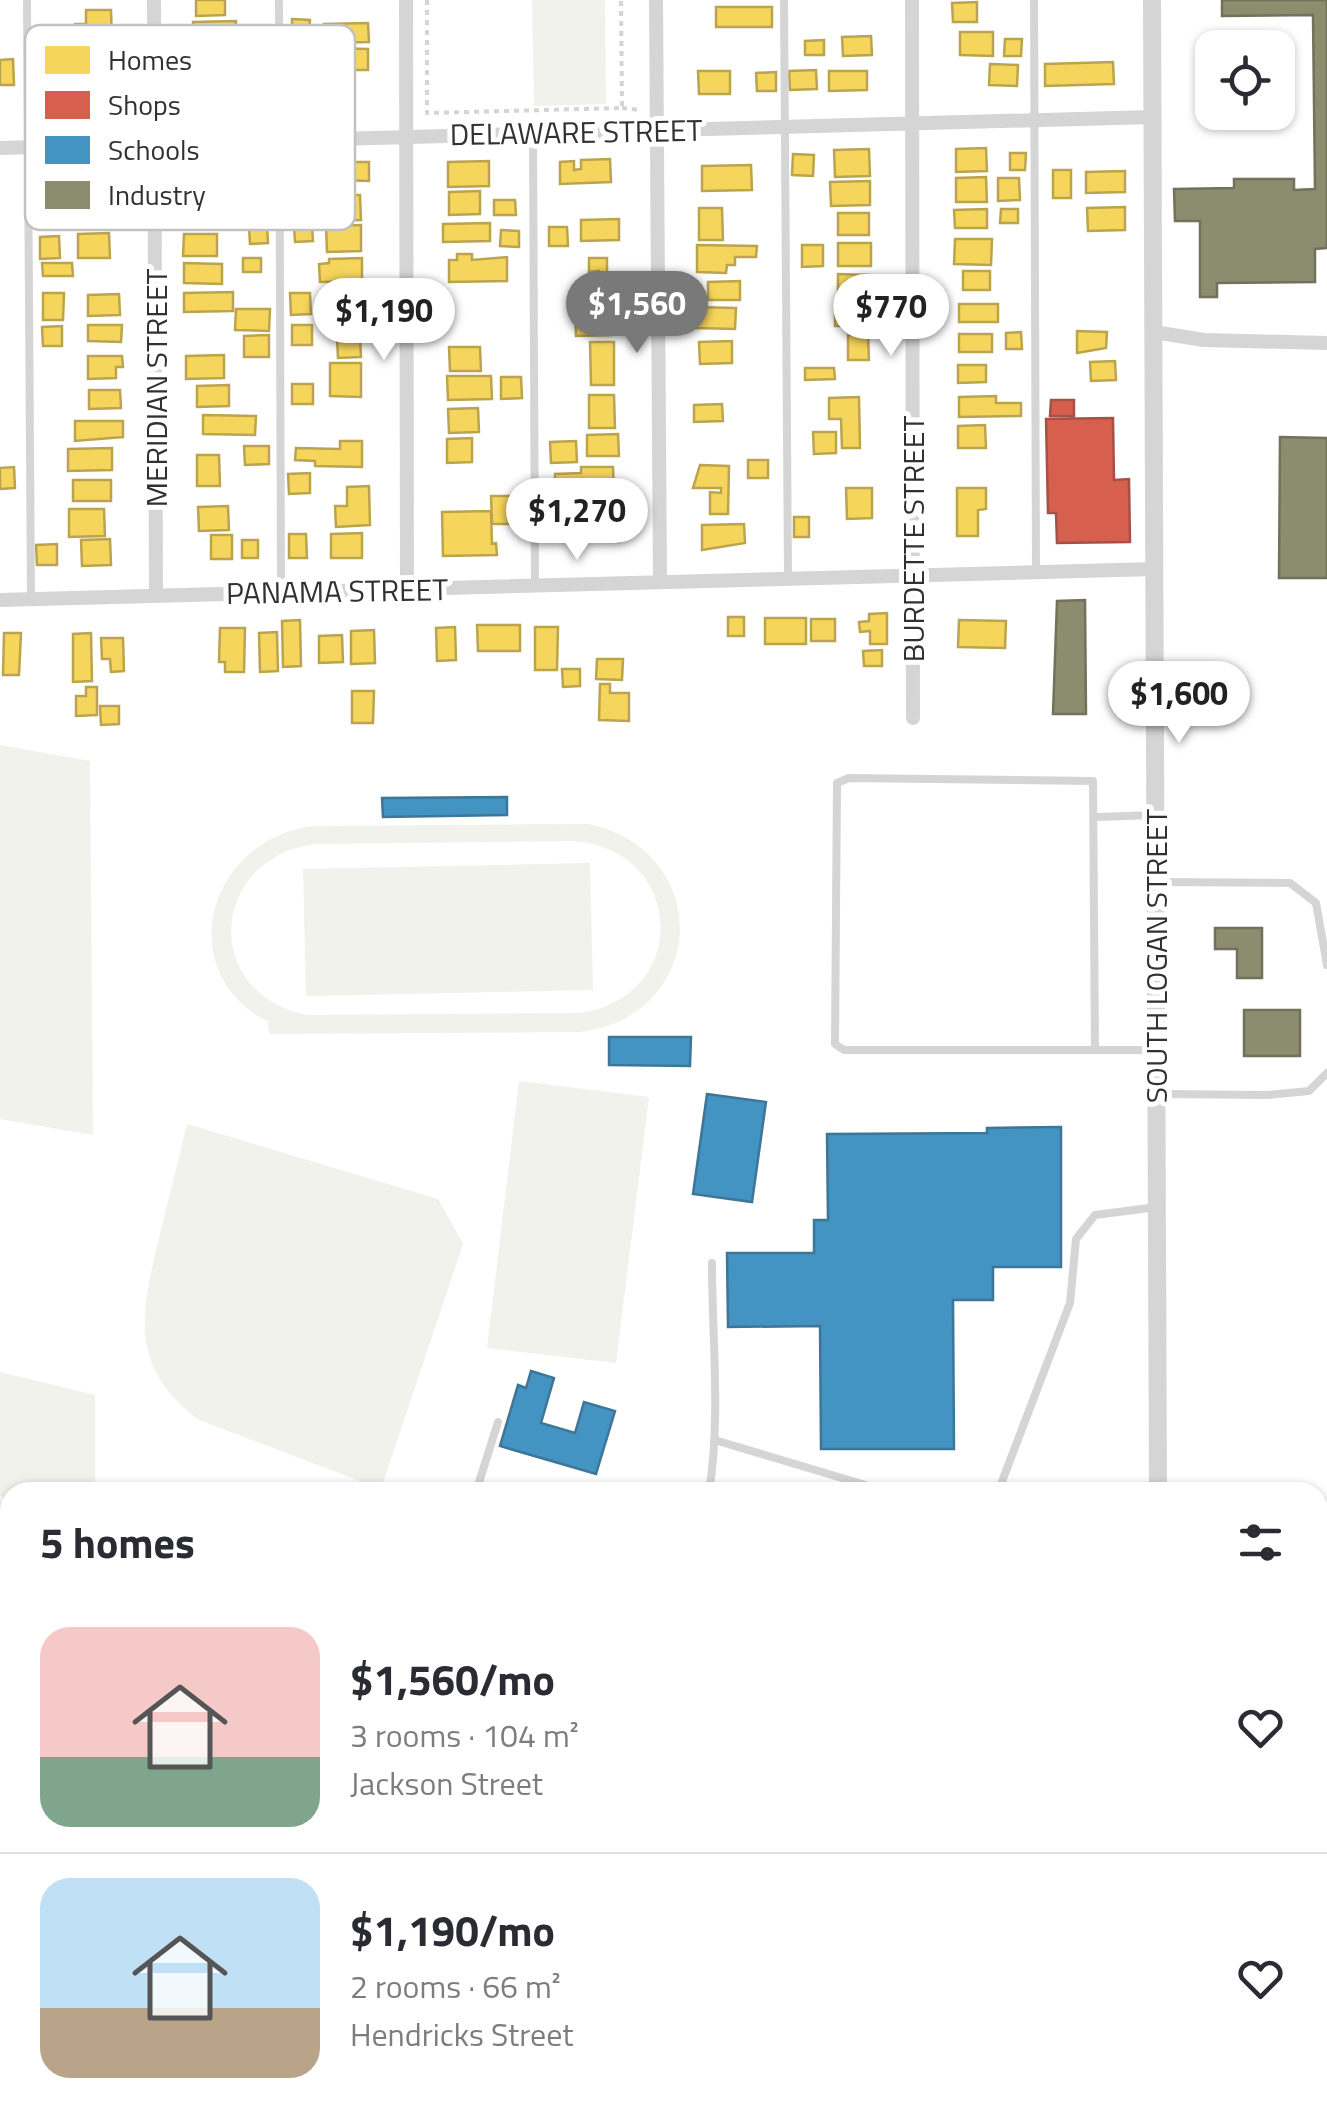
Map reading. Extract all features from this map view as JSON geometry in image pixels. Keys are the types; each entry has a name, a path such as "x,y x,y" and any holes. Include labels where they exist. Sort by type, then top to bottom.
{"street":[{"path":"406,0 407,589"},
{"path":"656,0 660,582"},
{"name":"BURDETTE STREET","path":"912,0 914,718"},
{"name":"SOUTH LOGAN STREET","path":"1152,0 1158,1482"},
{"name":"DELAWARE STREET","path":"355,138 1152,117"},
{"name":"DELAWARE STREET","path":"0,148 25,147"},
{"name":"MERIDIAN STREET","path":"154,230 156,596"},
{"path":"1154,332 1204,340 1327,343"},
{"name":"PANAMA STREET","path":"0,600 1154,568"}],"lane":[{"path":"27,0 27,25"},
{"path":"784,0 788,578"},
{"path":"1034,0 1036,571"},
{"path":"533,133 535,586"},
{"path":"29,230 31,599"},
{"path":"279,230 281,592"},
{"path":"1095,1050 1096,788 1085,778 849,778 837,783 835,1044 844,1050 1095,1050 1156,1050"},
{"path":"1096,817 1155,816"},
{"path":"1156,882 1290,883 1316,903 1327,965"},
{"path":"1157,1094 1267,1095 1309,1090 1327,1072"},
{"path":"1002,1482 1070,1302 1076,1240 1095,1214 1157,1207"},
{"path":"711,1482 718,1441 712,1398 712,1263"},
{"path":"479,1482 498,1422"},
{"path":"718,1441 856,1482"},
{"path":"257,2124 282,2124"}],"path":[{"path":"427,0 425,116 640,110"},
{"path":"621,0 622,108"}],"shaded area":[{"path":"532,0 605,0 606,104 534,106"},
{"path":"0,745 90,761 93,1135 0,1119"},
{"path":"589,824 630,840 659,866 675,898 680,932 672,967 653,997 622,1020 580,1032 269,1034 268,1022 238,999 219,971 212,941 215,909 227,880 248,855 277,836 313,826","holes":["572,841 610,850 637,869 654,895 661,924 657,954 642,981 616,1002 579,1013 307,1015 273,1003 249,982 235,956 231,928 238,899 253,874 279,855 314,844"]},
{"path":"590,863 593,990 306,996 303,869"},
{"path":"519,1081 649,1097 616,1363 487,1348"},
{"path":"187,1124 438,1199 463,1244 383,1482 363,1482 199,1420 176,1400 150,1359 146,1337 145,1315"},
{"path":"0,1372 95,1395 95,1482 0,1482"}],"building: Homes":[{"path":"196,0 225,0 225,15 196,16"},
{"path":"977,2 977,22 953,22 952,3"},
{"path":"716,7 772,7 772,27 716,27"},
{"path":"86,10 111,10 111,25 75,25 86,24"},
{"path":"292,19 310,20 310,25 292,25"},
{"path":"236,21 236,25 193,25"},
{"path":"368,23 369,42 355,42 355,25 324,24"},
{"path":"960,32 993,32 993,56 960,55"},
{"path":"871,36 872,55 843,56 842,37"},
{"path":"1005,39 1022,39 1021,56 1004,56"},
{"path":"824,40 824,55 805,55 805,41"},
{"path":"355,49 368,49 368,70 355,70"},
{"path":"13,59 14,85 0,85 0,60"},
{"path":"1113,62 1114,84 1045,86 1045,64"},
{"path":"990,64 1018,65 1017,86 989,85"},
{"path":"816,70 817,89 790,90 789,71"},
{"path":"698,71 730,71 730,94 699,94"},
{"path":"829,71 867,71 867,90 829,91"},
{"path":"776,72 776,91 757,91 756,73"},
{"path":"986,148 987,171 956,172 956,149"},
{"path":"869,149 870,176 835,177 834,150"},
{"path":"1010,153 1026,153 1025,170 1010,170"},
{"path":"793,154 814,155 813,176 792,175"},
{"path":"610,159 611,182 560,184 560,162 574,161 574,170 581,169 581,160"},
{"path":"489,161 489,186 448,187 448,162"},
{"path":"355,162 369,162 369,181 355,181"},
{"path":"751,165 752,190 702,191 702,166"},
{"path":"1053,170 1071,170 1071,198 1053,198"},
{"path":"1125,171 1125,192 1086,193 1086,172"},
{"path":"986,177 987,202 956,202 956,178"},
{"path":"998,178 1019,178 1020,200 998,201"},
{"path":"870,181 870,205 831,206 830,182"},
{"path":"480,191 480,214 449,215 449,192"},
{"path":"355,195 360,195 361,220 355,220"},
{"path":"494,200 515,200 516,215 494,215"},
{"path":"1125,207 1125,230 1088,231 1087,208"},
{"path":"699,208 722,208 723,240 699,240"},
{"path":"987,209 987,228 955,228 954,210"},
{"path":"1001,209 1018,209 1018,223 1000,223"},
{"path":"838,213 869,213 869,235 838,235"},
{"path":"619,219 619,240 581,241 581,220"},
{"path":"490,223 490,241 443,242 443,224"},
{"path":"355,225 361,225 361,251 327,252 326,230 355,230"},
{"path":"549,227 567,227 568,246 549,246"},
{"path":"249,230 267,230 268,243 250,244"},
{"path":"294,230 312,230 313,241 295,242"},
{"path":"501,230 519,231 519,247 500,246"},
{"path":"109,233 110,258 78,258 78,234"},
{"path":"184,234 217,234 217,256 183,256"},
{"path":"59,236 60,258 40,259 40,237"},
{"path":"955,239 992,239 991,265 954,264"},
{"path":"838,243 871,243 871,266 838,266"},
{"path":"697,245 757,246 756,257 735,257 735,265 727,265 726,273 697,272"},
{"path":"802,245 823,245 823,266 802,267"},
{"path":"457,254 472,254 472,260 507,257 507,281 449,282 449,260 457,260"},
{"path":"243,258 261,258 261,272 243,272"},
{"path":"362,258 362,281 320,282 319,264 329,263 329,259"},
{"path":"589,258 607,258 607,281 621,281 621,300 586,301 586,280 599,280 599,271 589,272"},
{"path":"42,263 72,263 73,276 43,276"},
{"path":"184,263 222,264 222,284 184,283"},
{"path":"963,271 990,271 990,290 963,290"},
{"path":"838,274 869,275 868,298 838,297"},
{"path":"740,281 740,300 708,300 708,282"},
{"path":"364,291 365,309 345,309 344,292"},
{"path":"233,292 233,311 184,312 184,293"},
{"path":"43,293 64,293 63,320 43,320"},
{"path":"290,293 310,293 311,314 291,315"},
{"path":"119,294 120,315 88,316 88,295"},
{"path":"835,304 869,304 869,326 835,326"},
{"path":"959,304 998,304 998,322 959,322"},
{"path":"696,307 736,308 735,329 696,328"},
{"path":"236,309 270,309 269,331 235,330"},
{"path":"610,312 611,335 576,336 575,314"},
{"path":"336,319 359,319 361,357 338,358"},
{"path":"88,325 122,325 121,342 88,341"},
{"path":"292,325 312,325 312,345 292,345"},
{"path":"62,326 62,346 43,346 42,327"},
{"path":"1077,331 1107,332 1106,348 1077,353"},
{"path":"1021,332 1022,349 1006,349 1006,333"},
{"path":"959,334 992,334 992,352 959,352"},
{"path":"269,335 269,357 244,357 244,336"},
{"path":"848,335 868,335 869,360 848,360"},
{"path":"732,341 732,363 700,364 699,342"},
{"path":"590,342 614,342 614,385 591,385"},
{"path":"449,347 480,347 481,371 450,371"},
{"path":"224,355 224,378 186,379 186,356"},
{"path":"88,356 122,356 123,367 116,367 116,378 88,379"},
{"path":"1115,361 1116,380 1091,381 1090,362"},
{"path":"330,363 361,363 361,397 330,396"},
{"path":"958,365 986,365 986,382 958,383"},
{"path":"805,368 834,368 835,379 805,380"},
{"path":"447,376 491,376 492,399 448,400"},
{"path":"501,377 521,377 522,398 501,399"},
{"path":"292,384 313,384 313,404 292,404"},
{"path":"229,385 229,406 197,407 197,386"},
{"path":"89,390 120,390 121,408 89,409"},
{"path":"589,395 614,395 615,428 589,428"},
{"path":"996,396 996,403 1021,403 1021,416 959,417 959,397"},
{"path":"859,397 860,448 842,448 841,419 829,419 829,398"},
{"path":"722,404 723,421 694,422 694,405"},
{"path":"478,408 479,432 449,433 448,409"},
{"path":"203,415 256,416 255,435 203,434"},
{"path":"75,421 123,421 123,437 75,441"},
{"path":"985,425 986,448 958,448 958,426"},
{"path":"813,432 836,432 836,453 814,454"},
{"path":"618,434 619,456 587,456 587,435"},
{"path":"472,438 472,462 447,463 447,439"},
{"path":"340,441 362,441 362,467 315,466 315,461 295,460 296,448 340,449"},
{"path":"576,441 577,462 551,463 550,442"},
{"path":"244,446 269,446 269,464 245,465"},
{"path":"112,448 112,470 68,471 68,449"},
{"path":"197,455 219,455 220,486 197,486"},
{"path":"748,460 768,460 768,478 748,478"},
{"path":"700,465 729,466 728,514 710,514 710,492 721,493 721,488 693,488"},
{"path":"14,467 15,488 0,489 0,468"},
{"path":"581,467 613,467 614,491 555,492 555,474 581,473"},
{"path":"310,473 310,493 289,494 288,474"},
{"path":"73,480 111,480 111,501 73,501"},
{"path":"369,486 370,525 336,527 335,506 347,506 347,487"},
{"path":"846,488 872,488 872,518 847,519"},
{"path":"957,488 986,488 986,509 978,510 978,536 957,536"},
{"path":"491,496 524,496 524,524 492,524"},
{"path":"228,506 229,530 199,531 198,507"},
{"path":"69,509 104,509 105,536 69,537"},
{"path":"588,509 621,510 620,542 575,541 576,517 588,517"},
{"path":"491,511 492,544 496,543 497,555 443,556 442,512"},
{"path":"794,517 809,517 809,537 794,537"},
{"path":"744,524 745,543 702,550 702,525"},
{"path":"362,533 362,558 331,558 331,534"},
{"path":"289,534 306,534 307,558 289,558"},
{"path":"211,535 232,535 232,559 211,559"},
{"path":"110,539 111,565 82,566 81,540"},
{"path":"242,540 258,540 258,558 242,558"},
{"path":"57,544 57,565 37,565 36,545"},
{"path":"887,613 887,644 870,644 870,631 860,632 859,622 869,621 869,614"},
{"path":"728,617 744,617 744,636 728,636"},
{"path":"765,618 806,618 806,644 765,644"},
{"path":"811,619 835,619 835,641 811,641"},
{"path":"300,620 301,666 283,667 282,621"},
{"path":"959,620 1006,621 1005,648 958,647"},
{"path":"477,625 520,625 520,651 478,651"},
{"path":"455,627 456,660 437,661 436,628"},
{"path":"535,627 558,627 557,670 535,670"},
{"path":"220,628 245,628 244,672 225,672 225,662 219,662"},
{"path":"374,630 375,663 351,664 351,631"},
{"path":"277,632 278,671 260,672 259,633"},
{"path":"4,633 21,633 19,675 3,675"},
{"path":"91,633 92,681 73,682 73,634"},
{"path":"342,635 343,662 319,663 319,636"},
{"path":"101,638 123,638 124,671 111,672 110,659 102,659"},
{"path":"882,650 882,666 864,666 863,651"},
{"path":"597,659 623,659 622,680 596,679"},
{"path":"562,669 580,669 580,686 563,687"},
{"path":"600,684 610,684 610,693 629,693 629,721 599,720"},
{"path":"86,687 97,687 97,715 76,716 76,696 86,696"},
{"path":"352,691 374,691 373,723 352,723"},
{"path":"100,706 119,706 119,724 101,725"}],"building: Shops":[{"path":"1051,400 1074,400 1074,416 1050,416"},
{"path":"1113,418 1114,480 1129,479 1130,542 1057,543 1056,513 1048,513 1046,419"}],"building: Schools":[{"path":"507,797 507,815 383,817 382,798"},
{"path":"609,1037 691,1037 690,1066 609,1065"},
{"path":"707,1094 766,1102 752,1202 693,1194"},
{"path":"1061,1127 1061,1267 993,1267 993,1300 953,1300 954,1449 821,1449 820,1326 728,1327 727,1253 814,1253 814,1220 828,1220 827,1134 987,1133 987,1128"},
{"path":"531,1371 554,1378 541,1423 575,1433 584,1402 615,1411 596,1474 500,1446 518,1385 526,1388"}],"building: Industry":[{"path":"1222,0 1327,0 1327,248 1315,249 1315,282 1217,283 1217,297 1200,297 1200,221 1175,221 1174,189 1234,188 1234,179 1294,179 1294,190 1315,189 1313,15 1222,16"},
{"path":"1280,437 1327,438 1327,578 1279,578"},
{"path":"1085,600 1086,714 1053,714 1057,601"},
{"path":"1215,928 1262,928 1262,978 1237,978 1237,949 1215,949"},
{"path":"1244,1010 1300,1010 1300,1056 1244,1056"}]}
